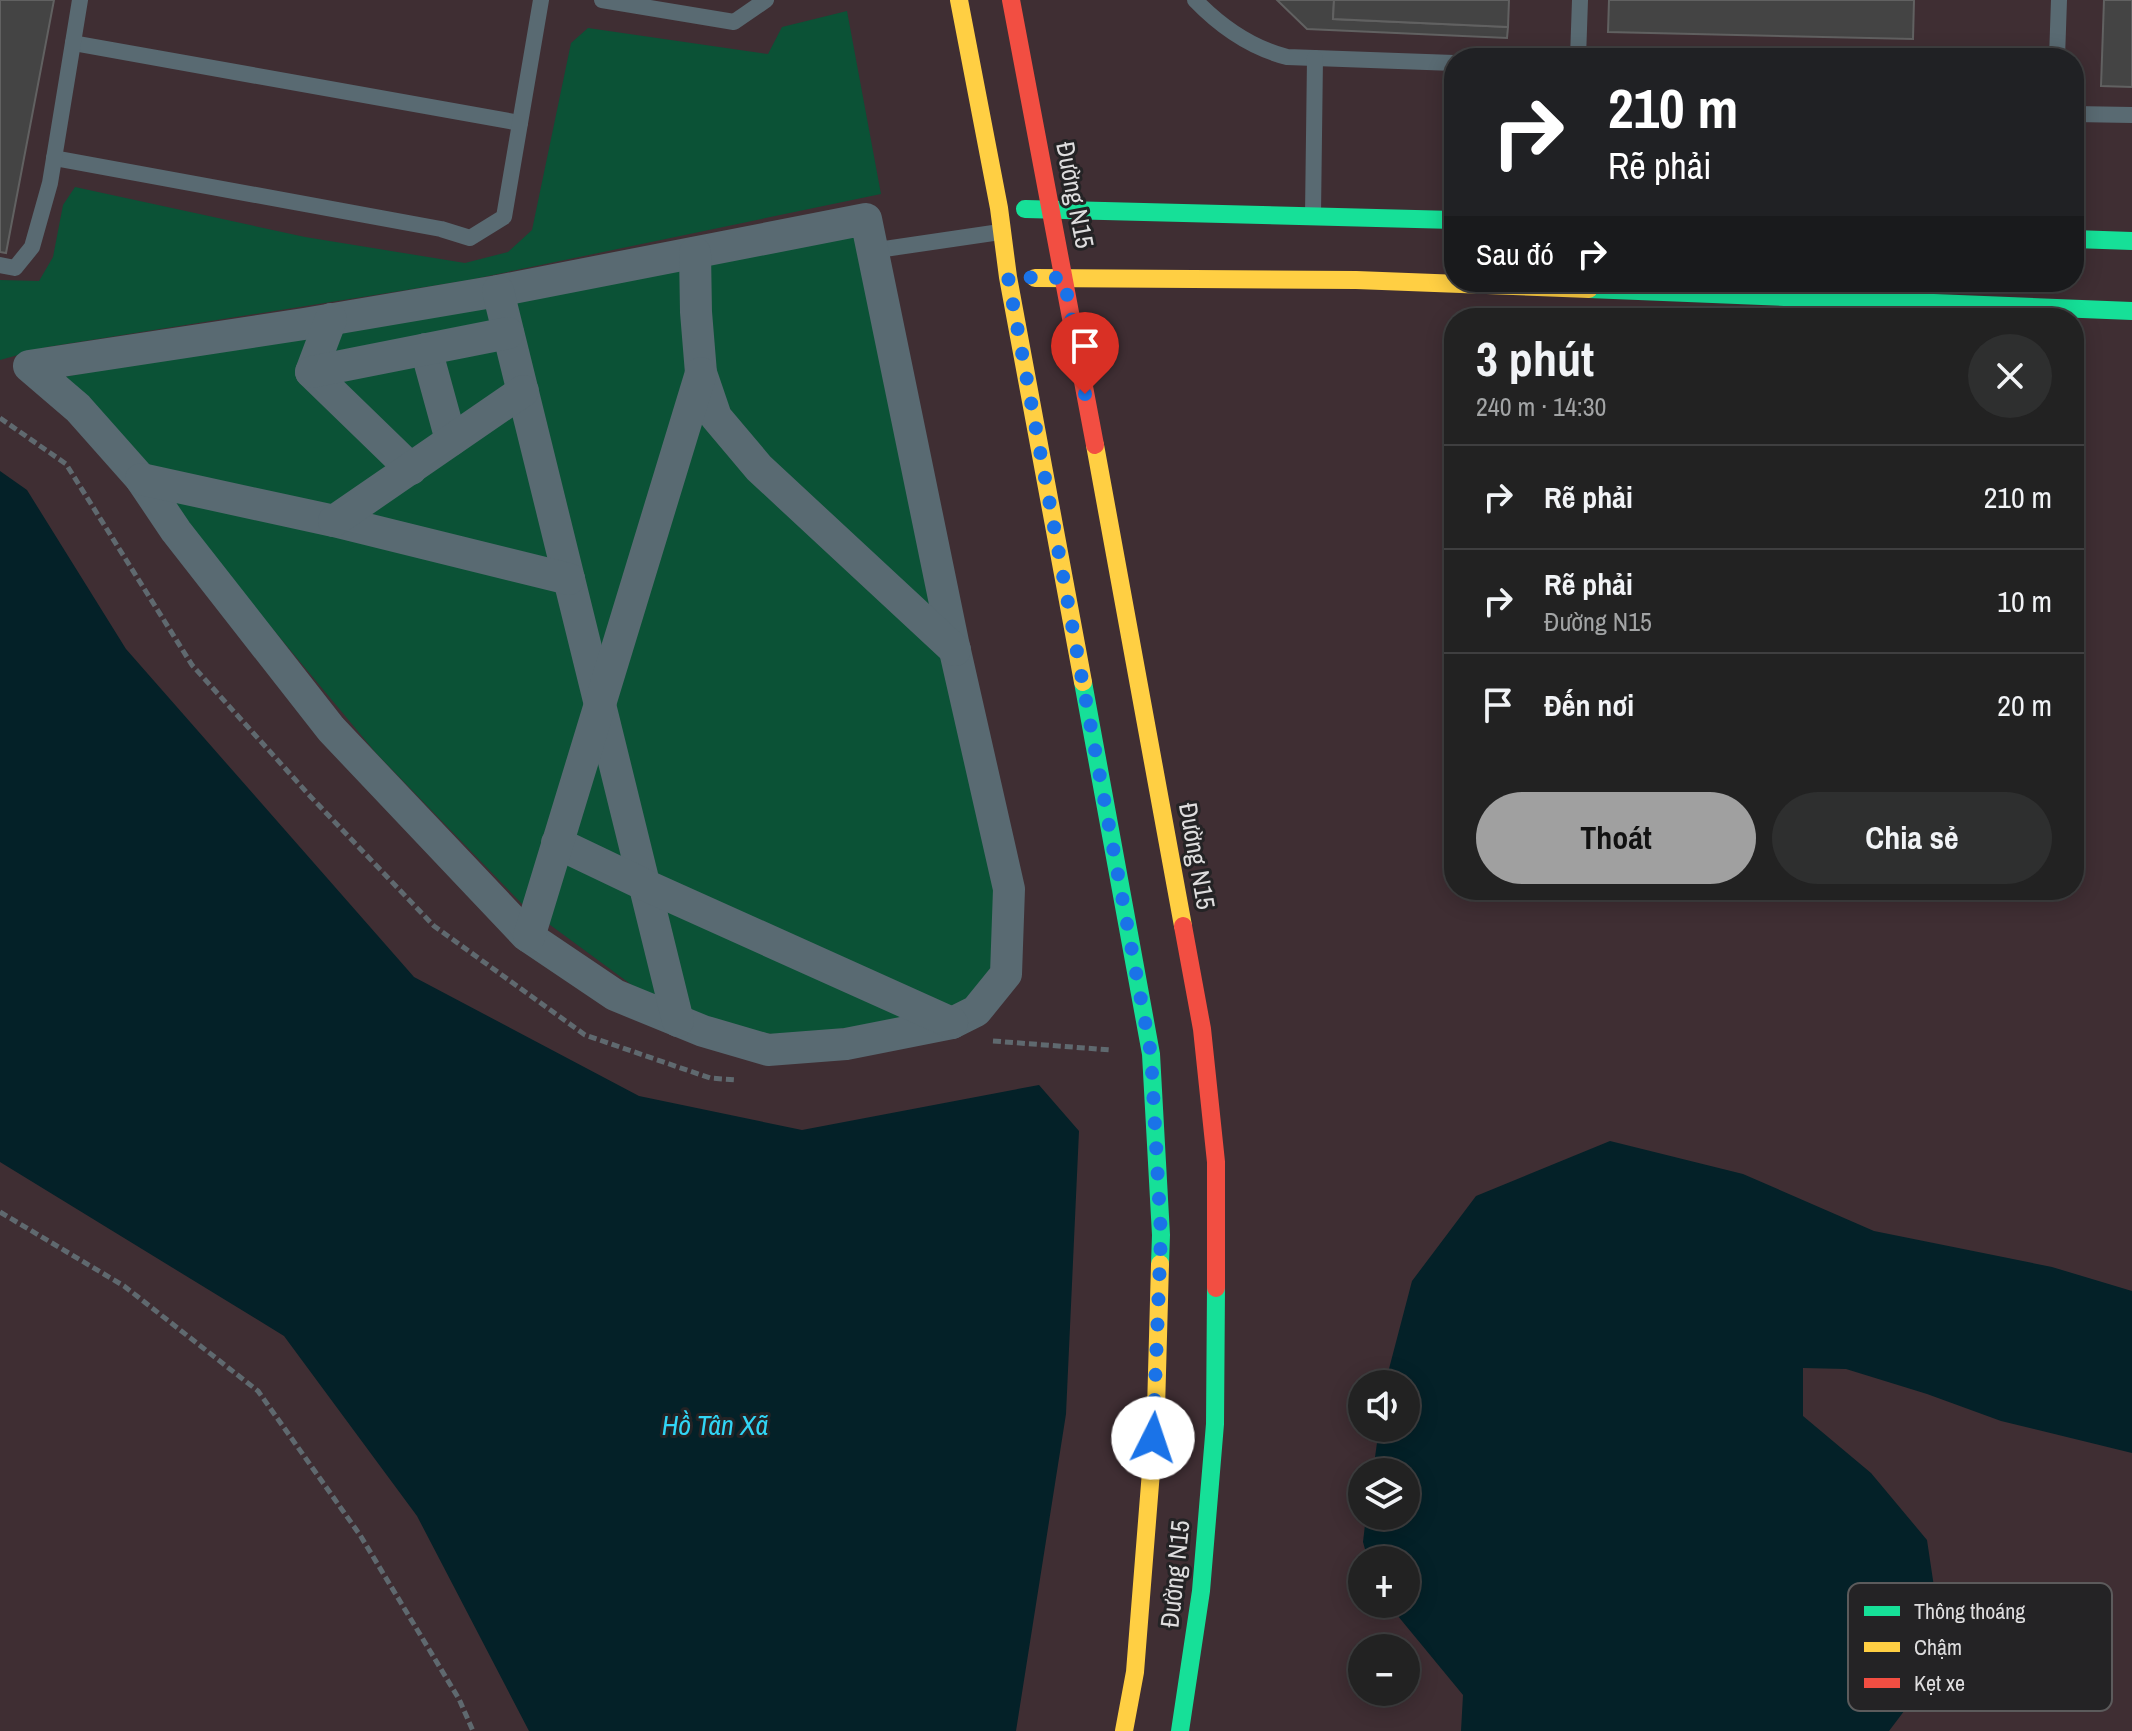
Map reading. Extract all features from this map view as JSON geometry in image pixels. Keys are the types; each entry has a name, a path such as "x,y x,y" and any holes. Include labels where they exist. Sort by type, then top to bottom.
{"street":[{"name":"Đường N15","path":"959,0 1151,1054 1161,1235 1156,1409 1135,1672 1124,1731"},
{"name":"Đường N15","path":"1011,0 1202,1029 1216,1162 1215,1424 1201,1591 1180,1731"},
{"path":"999,208 1444,220"},
{"path":"866,219 871,251 1009,889 1006,974 976,1011 952,1023 846,1044 768,1050 703,1031 615,995 529,937 331,729 176,531 141,479 78,408 29,366 498,291 866,219"},
{"path":"2084,239 2132,241"},
{"path":"695,253 701,373 716,417 759,468 955,650"},
{"path":"1008,277 1444,284"},
{"path":"498,291 678,1021"},
{"path":"1656,292 2057,308"},
{"path":"2084,309 2132,311"},
{"path":"311,372 331,319"},
{"path":"311,372 508,333"},
{"path":"426,349 451,440"},
{"path":"311,372 411,469"},
{"path":"529,937 701,373"},
{"path":"334,521 523,391"},
{"path":"141,479 334,521 569,579"},
{"path":"557,843 952,1023"}],"lane":[{"path":"0,265 15,268 32,247 50,183 80,0"},
{"path":"54,158 441,229 470,238 504,217 541,0"},
{"path":"602,0 734,22 766,0"},
{"path":"1195,0 1211,16 1261,50 1287,57 1444,63"},
{"path":"1578,48 1580,0"},
{"path":"2057,48 2059,0"},
{"path":"73,43 520,123"},
{"path":"1313,216 1315,58"},
{"path":"2084,114 2132,115"},
{"path":"871,251 1002,232"}],"path":[{"path":"0,1212 124,1286 258,1391 360,1535 459,1699 473,1731"}],"shaded area":[{"path":"0,0 2132,0 2132,1731 0,1731"}],"green space":[{"path":"847,11 881,194 469,280 47,347 0,360 0,280 39,281 53,257 63,205 75,187 305,237 465,263 508,252 532,230 571,43 588,28 768,54 782,27"},
{"path":"855,235 998,908 998,961 961,1008 888,1024 778,1035 725,1027 644,994 523,905 376,753 63,377"}],"water":[{"name":"Hồ Tân Xã","path":"0,471 27,490 126,649 414,977 639,1096 802,1130 1039,1085 1079,1131 1066,1414 1016,1731 529,1731 417,1516 284,1336 0,1162"},
{"path":"1610,1141 1743,1174 1874,1231 2052,1267 2132,1291 2132,1453 2001,1421 1846,1369 1803,1368 1803,1416 1871,1473 1927,1540 1933,1583 1848,1583 1848,1711 1904,1711 1889,1731 1461,1731 1463,1695 1420,1643 1420,1634 1413,1634 1400,1618 1420,1618 1420,1546 1364,1546 1363,1542 1364,1530 1420,1530 1420,1458 1375,1458 1377,1442 1420,1442 1420,1370 1389,1370 1412,1281 1476,1196"}],"building":[{"path":"0,0 54,0 6,253 0,252"},
{"path":"1277,0 1334,0 1333,19 1508,27 1507,38 1307,29"},
{"path":"1334,0 1509,0 1508,27 1333,19"},
{"path":"1609,0 1914,0 1913,39 1608,32"},
{"path":"2104,0 2132,0 2132,87 2101,86"}],"traffic: fast":[{"path":"1025,209 1444,220"},
{"path":"2084,239 2132,241"},
{"path":"1663,292 2058,308"},
{"path":"2084,309 2132,311"},
{"path":"1083,682 1151,1054 1160,1264"},
{"path":"1180,1731 1201,1591 1215,1424 1216,1288"}],"traffic: slow":[{"path":"959,0 1083,682"},
{"path":"1035,278 1444,283"},
{"path":"1095,445 1183,926"},
{"path":"1124,1731 1135,1672 1156,1409 1160,1264"}],"traffic: jam":[{"path":"1011,0 1095,445"},
{"path":"1183,926 1202,1029 1216,1162 1216,1288"}],"route":[{"path":"1085,394 1064,278 1008,277 1151,1054 1161,1235 1153,1438"}]}
